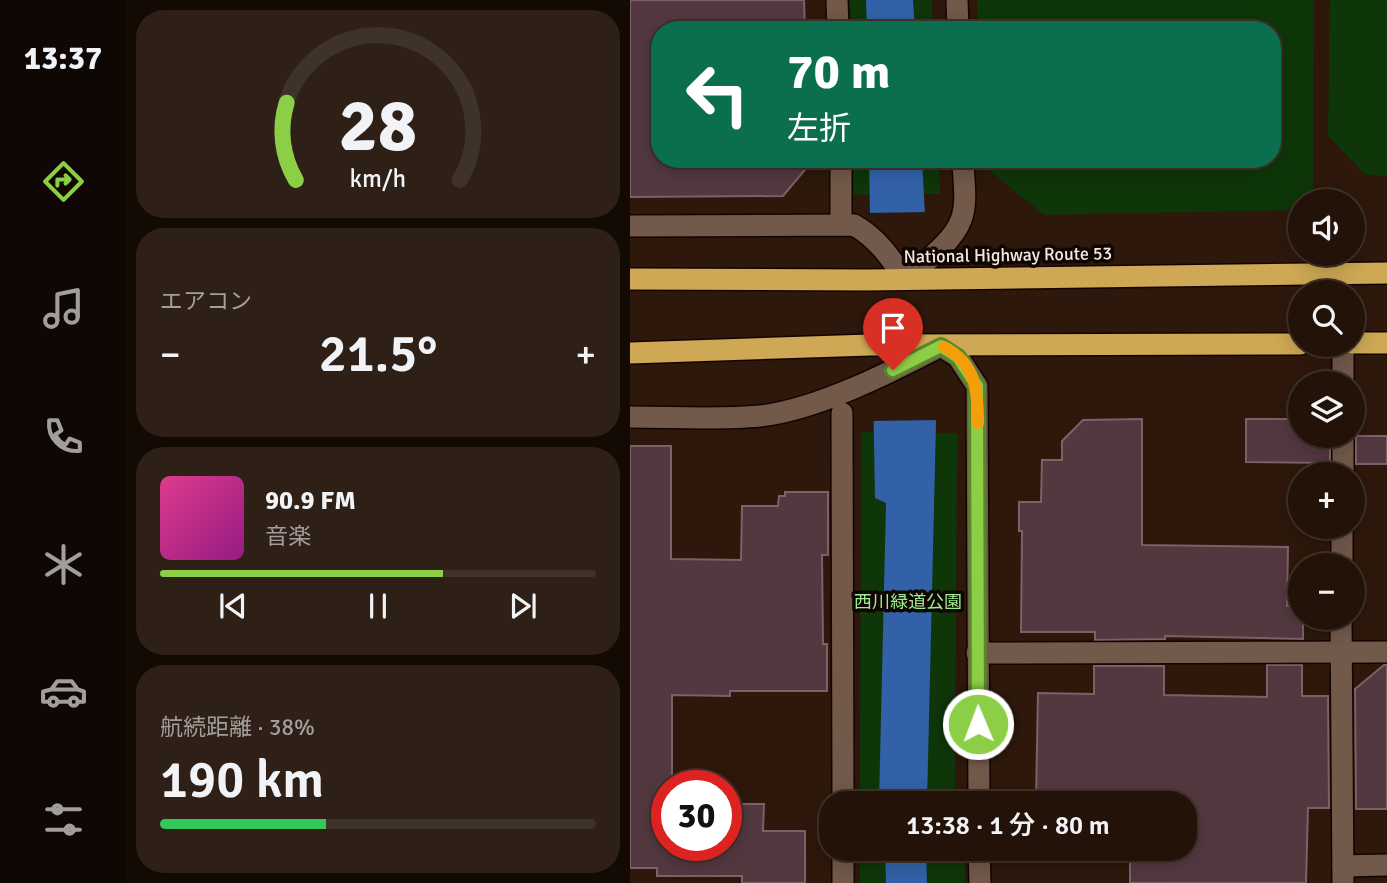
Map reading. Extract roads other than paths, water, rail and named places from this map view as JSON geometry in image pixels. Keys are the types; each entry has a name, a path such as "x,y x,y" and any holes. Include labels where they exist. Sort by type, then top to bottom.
{"highway":[{"name":"National Highway Route 53","path":"630,279 868,280 1387,274"},
{"path":"1365,343 1387,343"},
{"path":"630,353 870,345 937,347 1288,344"}],"street":[{"path":"837,0 838,21"},
{"path":"957,0 958,21"},
{"path":"841,168 841,223"},
{"path":"630,226 854,225 867,232 887,251 905,279 930,258 954,232 961,220 964,208 963,168"},
{"path":"630,417 761,416 811,404 871,381 937,347 958,357 977,386 979,791"},
{"path":"842,413 843,791"},
{"path":"1341,630 1343,874 1387,865"},
{"path":"977,653 1387,652"},
{"path":"843,861 843,883"},
{"path":"979,861 980,883"}],"water":[{"path":"866,0 913,0 914,21 867,21"},
{"path":"869,168 922,168 936,423 927,791 879,791 886,503 875,498"},
{"path":"885,861 926,861 927,883 886,883"}],"park label":[{"name":"西川緑道公園","path":"908,602"}]}
